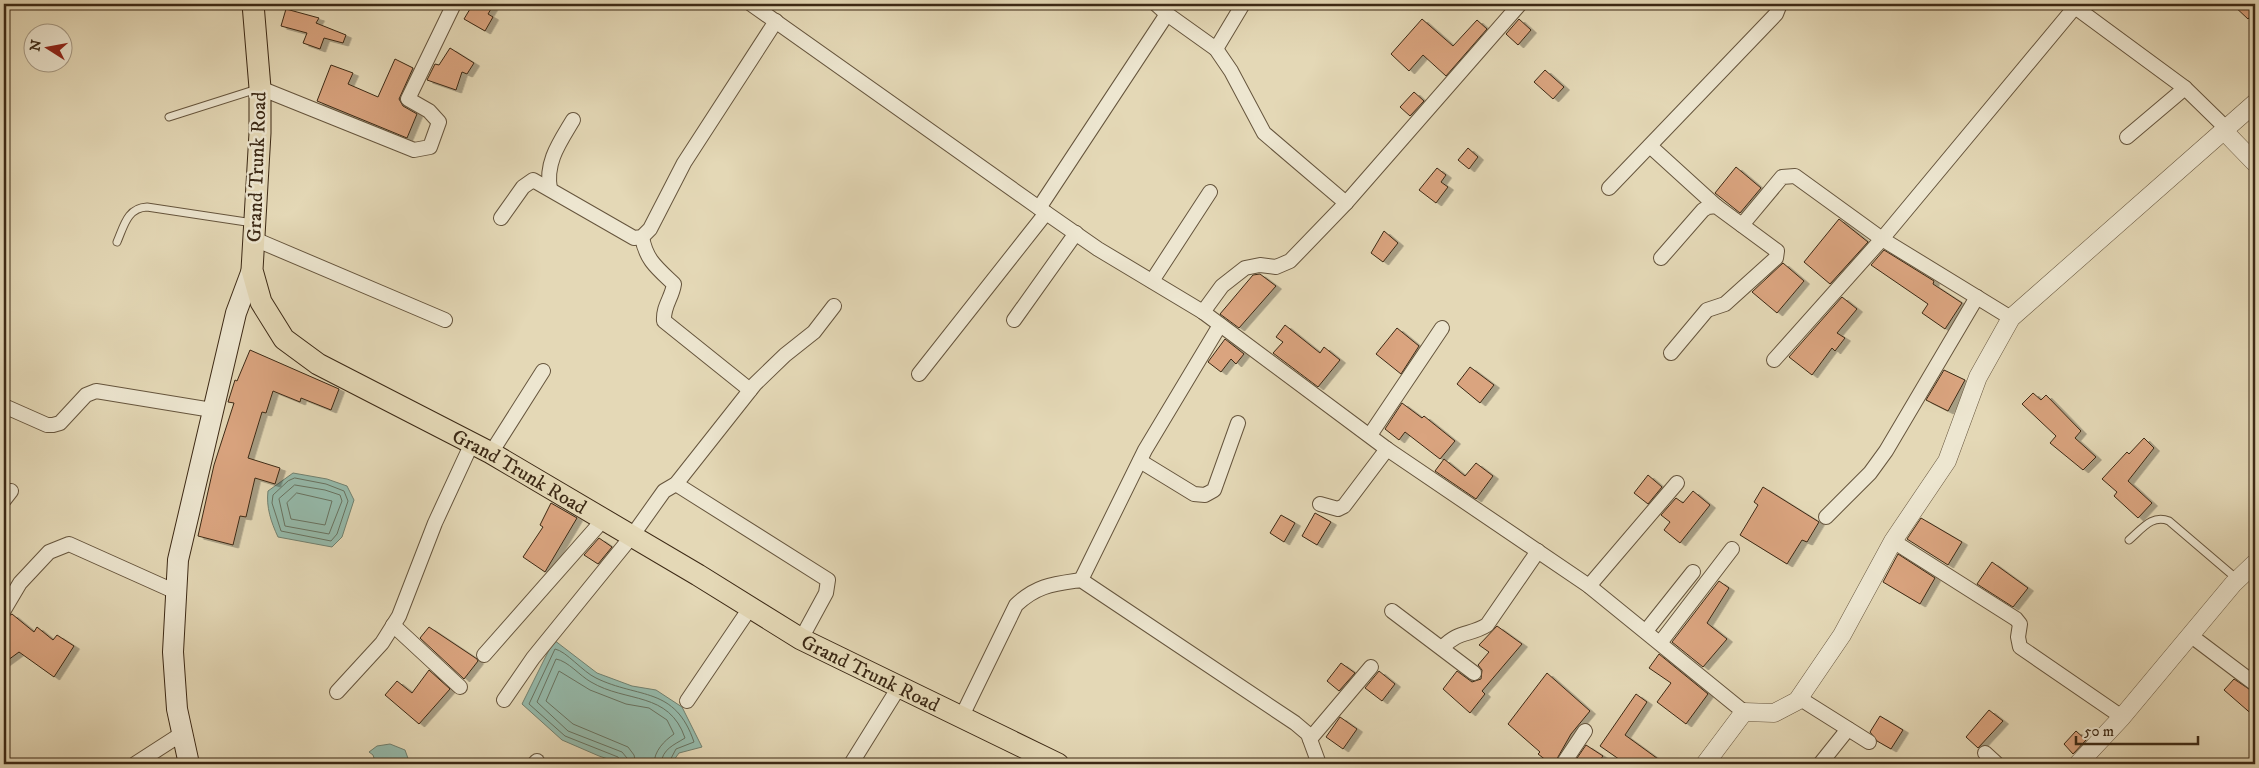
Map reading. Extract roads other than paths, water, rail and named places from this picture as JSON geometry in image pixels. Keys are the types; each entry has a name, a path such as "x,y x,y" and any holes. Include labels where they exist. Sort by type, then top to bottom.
{"main road":[{"name":"Grand Trunk Road","path":"253,4 260,88 260,133 252,270 261,302 284,339 300,352 491,453 801,639 1047,762"},
{"path":"189,764 177,708 173,652 178,560 236,313 252,270"}],"street":[{"path":"260,88 414,150 430,147 439,122 429,111 408,99 454,4"},
{"path":"751,4 1042,211 1203,312 1387,449 1589,586 1744,712 1774,713 1799,698 1842,635 1893,541 1946,461 1978,377 2011,318 2255,103"},
{"path":"1156,4 1216,49 1231,70 1264,133 1346,203"},
{"path":"1216,49 1243,4"},
{"path":"1203,312 1222,286 1245,268 1260,265 1276,267 1290,261 1346,203 1520,4"},
{"path":"1609,188 1776,14 1780,4"},
{"path":"1774,360 1882,239 2073,5 2185,88 2255,162"},
{"path":"919,374 1042,211 1167,14"},
{"path":"501,218 523,187 533,180 634,238 642,236 650,228 684,162 776,21"},
{"path":"2128,137 2185,88"},
{"path":"550,189 548,176 551,159 573,120"},
{"path":"1650,146 1716,206 1775,250 1776,258 1725,304 1707,310 1671,353"},
{"path":"1742,225 1782,177 1795,176 1882,239 2011,318"},
{"path":"1152,281 1210,192"},
{"path":"1661,258 1703,210 1716,206"},
{"path":"253,230 445,320"},
{"path":"1014,320 1076,233"},
{"path":"642,236 644,252 674,284 673,292 663,310 664,321 750,390"},
{"path":"1826,517 1870,473 1886,451 1977,297"},
{"path":"504,700 533,658 632,536 664,491 676,484 750,390 784,355 814,332 834,306"},
{"path":"1082,580 1140,461 1220,325"},
{"path":"1370,435 1442,328"},
{"path":"491,453 543,371"},
{"path":"4,406 47,425 60,423 86,395 96,391 212,410"},
{"path":"1140,461 1194,494 1204,496 1214,490 1238,423"},
{"path":"337,692 382,642 393,624 409,592 452,482 472,443"},
{"path":"1320,504 1338,509 1344,506 1387,449"},
{"path":"1589,586 1677,483"},
{"path":"676,484 828,580 826,593 801,639"},
{"path":"484,655 603,520"},
{"path":"1893,541 2016,619 2020,624 2018,637 2020,647 2122,717"},
{"path":"4,610 20,583 49,552 69,544 176,592"},
{"path":"1660,643 1732,549"},
{"path":"1442,648 1451,638 1459,634 1479,630 1487,625 1538,551"},
{"path":"2078,764 2122,717 2237,580 2255,562"},
{"path":"1646,631 1693,572"},
{"path":"961,718 1016,605 1030,592 1045,586 1082,580 1295,723 1308,734 1319,764"},
{"path":"687,701 750,608"},
{"path":"1392,611 1474,674"},
{"path":"393,624 460,687"},
{"path":"2190,635 2255,684"},
{"path":"1310,739 1371,667"},
{"path":"851,764 899,687"},
{"path":"1799,698 1869,742"},
{"path":"1704,764 1744,712"},
{"path":"1820,764 1848,729"},
{"path":"1563,764 1585,731"},
{"path":"135,764 183,733"},
{"path":"1985,753 1997,764"}],"lane":[{"path":"169,117 260,88"},
{"path":"117,242 131,212 137,207 147,207 253,230"},
{"path":"2129,540 2155,519 2162,518 2169,521 2237,580"}],"water":[{"path":"293,473 327,479 347,486 354,500 342,537 332,547 278,537 270,514 268,491"},
{"path":"554,640 597,673 632,686 656,690 682,707 702,747 679,753 671,764 623,764 562,740 522,704"},
{"path":"390,744 405,750 410,764 376,764 373,755 369,752 377,746"}]}
